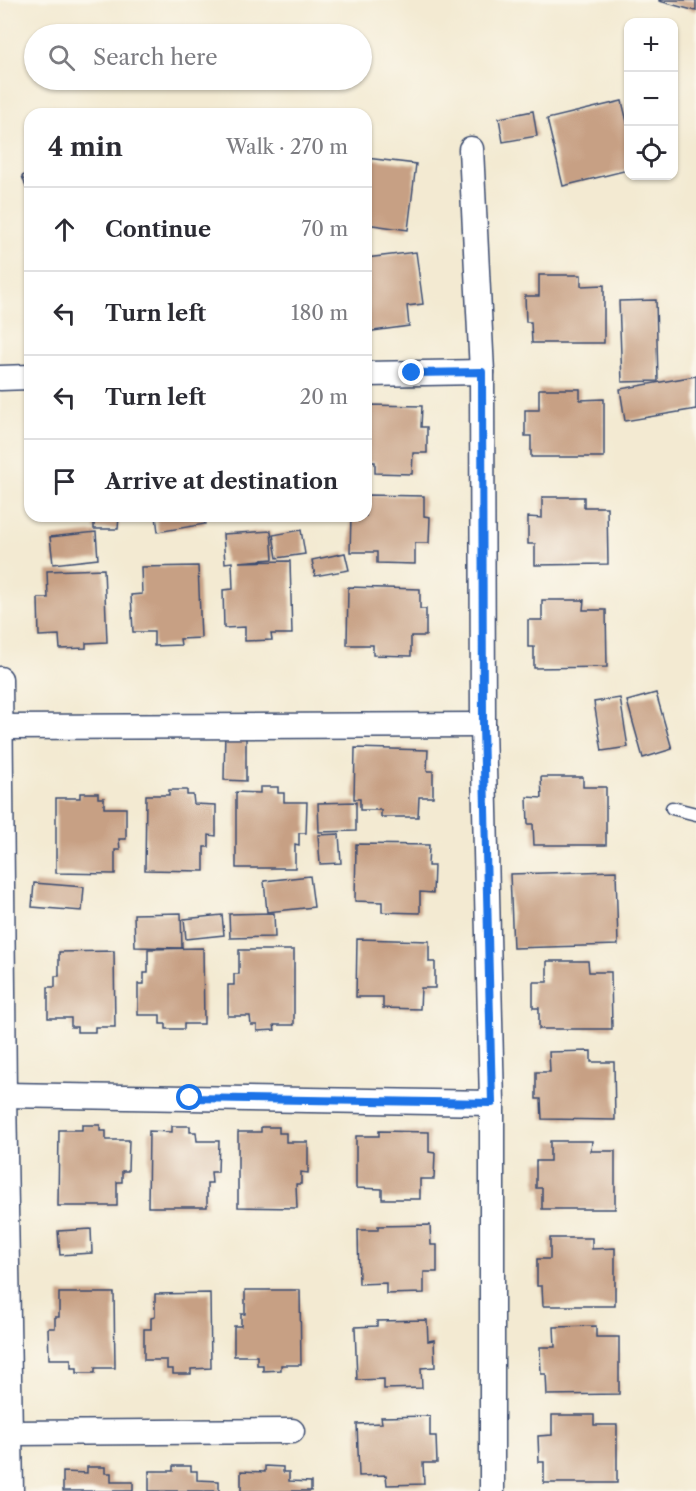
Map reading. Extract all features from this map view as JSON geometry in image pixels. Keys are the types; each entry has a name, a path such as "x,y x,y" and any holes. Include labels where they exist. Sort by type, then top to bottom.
{"street":[{"path":"471,149 482,372 483,725 492,1103 492,1491"},
{"path":"372,374 482,372"},
{"path":"0,378 24,377"},
{"path":"0,679 4,1306 11,1491"},
{"path":"1,727 483,725"},
{"path":"4,1095 492,1103"},
{"path":"10,1434 292,1431"}],"lane":[{"path":"672,808 696,814"}],"building":[{"path":"696,0 696,11 659,1"},
{"path":"622,101 624,171 563,186 547,119"},
{"path":"533,111 537,136 503,142 499,118"},
{"path":"372,159 416,164 408,230 372,225"},
{"path":"416,252 423,304 407,306 409,326 372,331 372,257"},
{"path":"539,275 581,275 581,286 604,285 604,343 532,343 531,322 526,322 525,296 539,296"},
{"path":"656,300 658,381 622,382 619,301"},
{"path":"696,376 696,409 625,421 620,389"},
{"path":"539,389 580,389 580,400 604,399 604,457 531,457 531,436 525,436 525,410 539,410"},
{"path":"372,405 422,406 421,427 427,427 427,453 413,453 412,474 375,473 375,462 372,462"},
{"path":"372,495 424,496 424,516 430,517 429,543 415,543 415,564 377,563 377,552 350,552 351,522 372,522"},
{"path":"542,497 584,497 584,507 607,507 608,564 535,565 535,544 528,544 528,517 542,518"},
{"path":"94,522 119,522 118,529 94,529"},
{"path":"157,522 205,522 205,524 158,532"},
{"path":"301,530 305,554 277,558 273,535"},
{"path":"271,531 273,559 239,562 290,561 292,634 271,634 272,640 245,641 245,627 224,628 223,590 233,589 232,562 225,563 223,534"},
{"path":"96,532 98,559 53,564 50,537"},
{"path":"345,553 349,570 315,576 312,560"},
{"path":"198,566 201,638 180,639 181,645 154,646 154,632 133,632 131,595 142,594 141,567"},
{"path":"104,569 107,642 86,643 86,648 60,649 59,635 39,636 38,598 48,598 47,571"},
{"path":"348,587 420,589 420,609 426,609 426,636 411,636 411,656 373,655 373,645 347,645"},
{"path":"542,600 584,600 583,610 606,610 607,667 534,668 534,647 528,647 528,620 542,620"},
{"path":"656,693 672,749 643,758 627,701"},
{"path":"620,698 628,747 602,751 594,702"},
{"path":"225,730 246,731 246,781 224,780"},
{"path":"355,748 428,750 427,771 433,771 433,797 419,797 418,817 381,817 381,810 360,810 360,799 354,799"},
{"path":"541,777 583,777 583,787 606,787 606,845 534,845 533,824 528,824 527,797 542,798"},
{"path":"260,787 278,787 278,793 284,793 284,802 307,802 306,833 299,833 299,845 295,844 295,868 236,868 236,792 260,793"},
{"path":"169,790 187,790 187,795 193,795 194,804 216,805 216,836 209,835 209,847 204,847 204,871 145,870 146,795 169,795"},
{"path":"80,793 98,793 98,798 104,798 104,808 126,808 126,839 119,839 120,850 115,850 115,874 56,873 56,798 80,798"},
{"path":"356,802 356,831 319,832 318,803"},
{"path":"339,834 341,863 320,864 318,835"},
{"path":"356,844 429,845 428,866 434,866 433,893 420,892 420,913 382,912 382,902 355,901"},
{"path":"616,871 618,945 513,948 510,874"},
{"path":"310,876 314,907 267,912 264,881"},
{"path":"34,883 84,887 82,911 32,907"},
{"path":"181,913 182,948 135,947 134,914"},
{"path":"274,913 275,937 230,938 229,914"},
{"path":"222,915 224,935 186,939 184,919"},
{"path":"357,939 429,941 429,962 435,962 435,988 421,988 420,1009 383,1008 383,997 356,997"},
{"path":"203,948 204,1024 184,1024 184,1029 166,1029 166,1024 160,1024 160,1015 138,1015 138,984 144,984 144,973 148,973 148,949"},
{"path":"239,950 294,950 294,1025 274,1025 275,1030 257,1031 257,1025 251,1025 250,1016 228,1016 228,985 234,985 234,974 239,974"},
{"path":"114,951 115,1027 95,1027 95,1032 77,1032 77,1027 71,1027 71,1018 48,1018 48,987 55,987 55,976 59,976 59,952"},
{"path":"547,961 588,961 589,972 611,972 612,1029 539,1029 539,1008 533,1008 533,982 547,982"},
{"path":"591,1051 591,1062 614,1062 615,1120 542,1119 541,1099 536,1099 536,1072 550,1072 549,1052"},
{"path":"82,1125 100,1125 100,1131 106,1131 106,1140 129,1140 128,1171 122,1171 122,1182 117,1182 117,1206 58,1206 59,1130 82,1130"},
{"path":"172,1126 190,1126 190,1132 196,1132 197,1141 219,1141 218,1172 211,1172 212,1183 207,1183 207,1207 148,1207 149,1131 172,1132"},
{"path":"261,1127 279,1127 279,1133 286,1133 286,1142 308,1142 308,1173 301,1172 301,1184 296,1184 297,1208 238,1207 238,1132 261,1132"},
{"path":"379,1131 429,1132 429,1152 435,1153 434,1179 420,1179 420,1199 382,1199 382,1189 356,1188 356,1136 379,1136"},
{"path":"550,1141 592,1141 591,1151 615,1151 615,1209 542,1209 542,1188 536,1188 536,1161 550,1161"},
{"path":"430,1225 431,1245 437,1245 437,1272 424,1272 424,1293 386,1294 386,1283 359,1284 358,1230 378,1230 378,1226"},
{"path":"91,1229 92,1253 60,1255 58,1231"},
{"path":"550,1238 592,1238 592,1249 615,1248 615,1306 543,1306 542,1286 537,1286 537,1259 550,1259"},
{"path":"245,1290 300,1290 301,1365 281,1365 281,1370 263,1371 263,1365 257,1365 257,1356 234,1356 234,1326 241,1326 241,1314 245,1314"},
{"path":"59,1293 114,1293 115,1368 95,1368 95,1373 77,1373 77,1368 71,1368 71,1359 49,1359 48,1328 55,1328 55,1317 59,1317"},
{"path":"210,1293 211,1368 191,1369 191,1374 173,1374 173,1369 167,1369 167,1360 144,1360 144,1329 151,1329 151,1318 155,1317 155,1294"},
{"path":"427,1320 428,1341 434,1340 435,1367 421,1368 422,1388 384,1389 384,1379 357,1380 355,1327 377,1326 377,1321"},
{"path":"596,1326 596,1337 619,1337 619,1394 547,1395 546,1374 541,1374 540,1347 555,1347 554,1327"},
{"path":"552,1415 594,1415 594,1425 617,1425 617,1483 544,1483 544,1462 539,1462 538,1436 552,1435"},
{"path":"430,1416 430,1436 436,1436 437,1463 423,1463 424,1484 387,1485 386,1475 359,1476 357,1424 382,1423 381,1417"},
{"path":"173,1466 191,1466 191,1471 197,1471 197,1480 219,1481 219,1491 149,1491 149,1471 173,1471"},
{"path":"265,1466 283,1467 283,1472 289,1472 289,1481 311,1482 311,1491 241,1491 241,1471 265,1472"},
{"path":"87,1467 105,1467 105,1473 111,1473 111,1482 133,1482 133,1491 63,1491 63,1472 87,1473"}],"route":[{"path":"190,1098 492,1103 483,725 482,372 412,373"}]}
